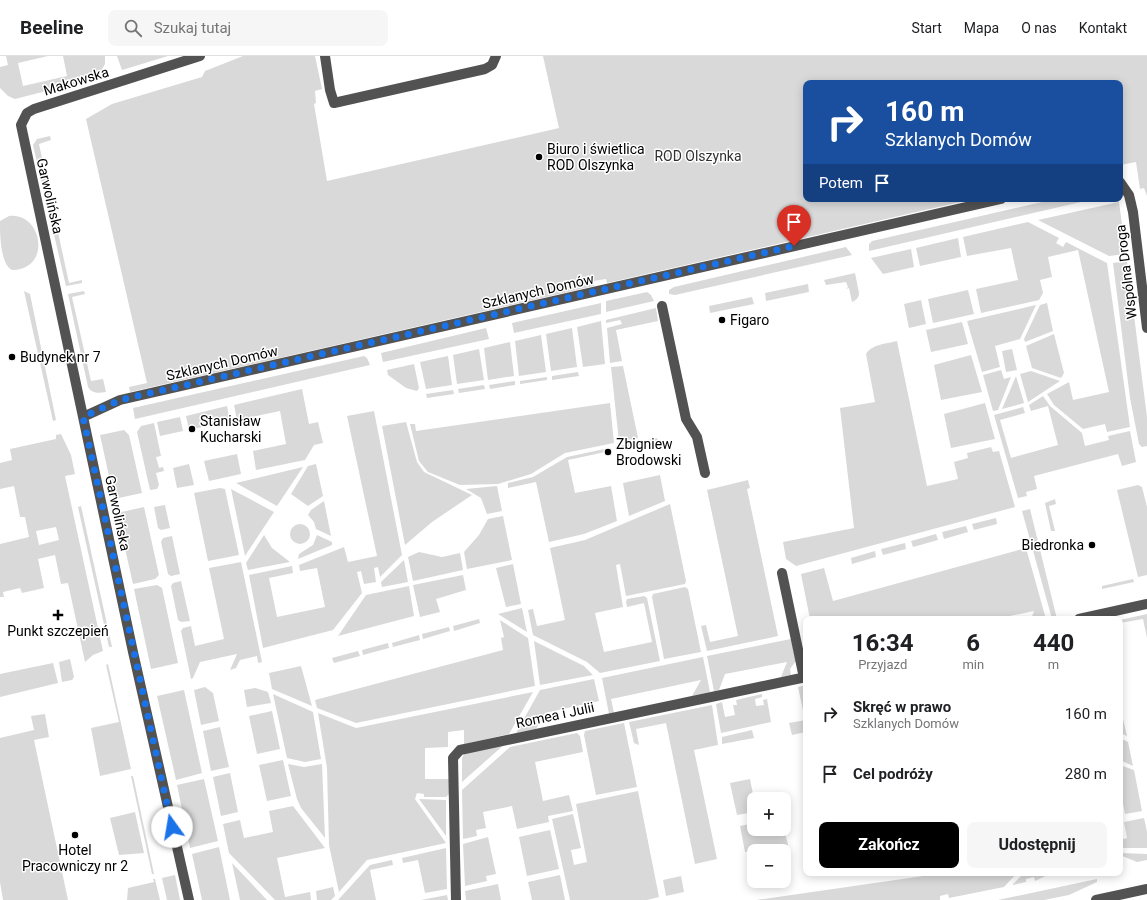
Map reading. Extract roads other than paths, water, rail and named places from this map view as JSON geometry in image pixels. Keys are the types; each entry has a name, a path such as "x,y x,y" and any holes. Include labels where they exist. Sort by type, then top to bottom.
{"street":[{"name":"Makowska","path":"21,133 21,125 24,118 27,113 34,109 200,56"},
{"path":"325,56 330,90 334,103 485,69 492,65 496,56"},
{"name":"Garwolińska","path":"21,133 52,266 83,417 189,900"},
{"name":"Wspólna Droga","path":"1123,186 1129,195 1133,212 1147,328"},
{"name":"Szklanych Domów","path":"83,417 120,400 988,202"},
{"path":"662,306 686,419 697,437 704,473"},
{"path":"782,573 803,668"},
{"path":"1093,616 1147,604"},
{"name":"Romea i Julii","path":"456,900 453,758 460,750 803,677"},
{"path":"1096,900 1147,889"}],"place":[{"name":"Biuro i świetlica ROD Olszynka","path":"539,157"},
{"name":"Figaro","path":"722,320"},
{"name":"Budynek nr 7","path":"12,357"},
{"name":"Stanisław Kucharski","path":"192,429"},
{"name":"Zbigniew Brodowski","path":"608,452"},
{"name":"Biedronka","path":"1092,545"},
{"name":"Punkt szczepień","path":"58,615"},
{"name":"Hotel Pracowniczy nr 2","path":"75,835"}],"park label":[{"name":"ROD Olszynka","path":"698,156"}]}
